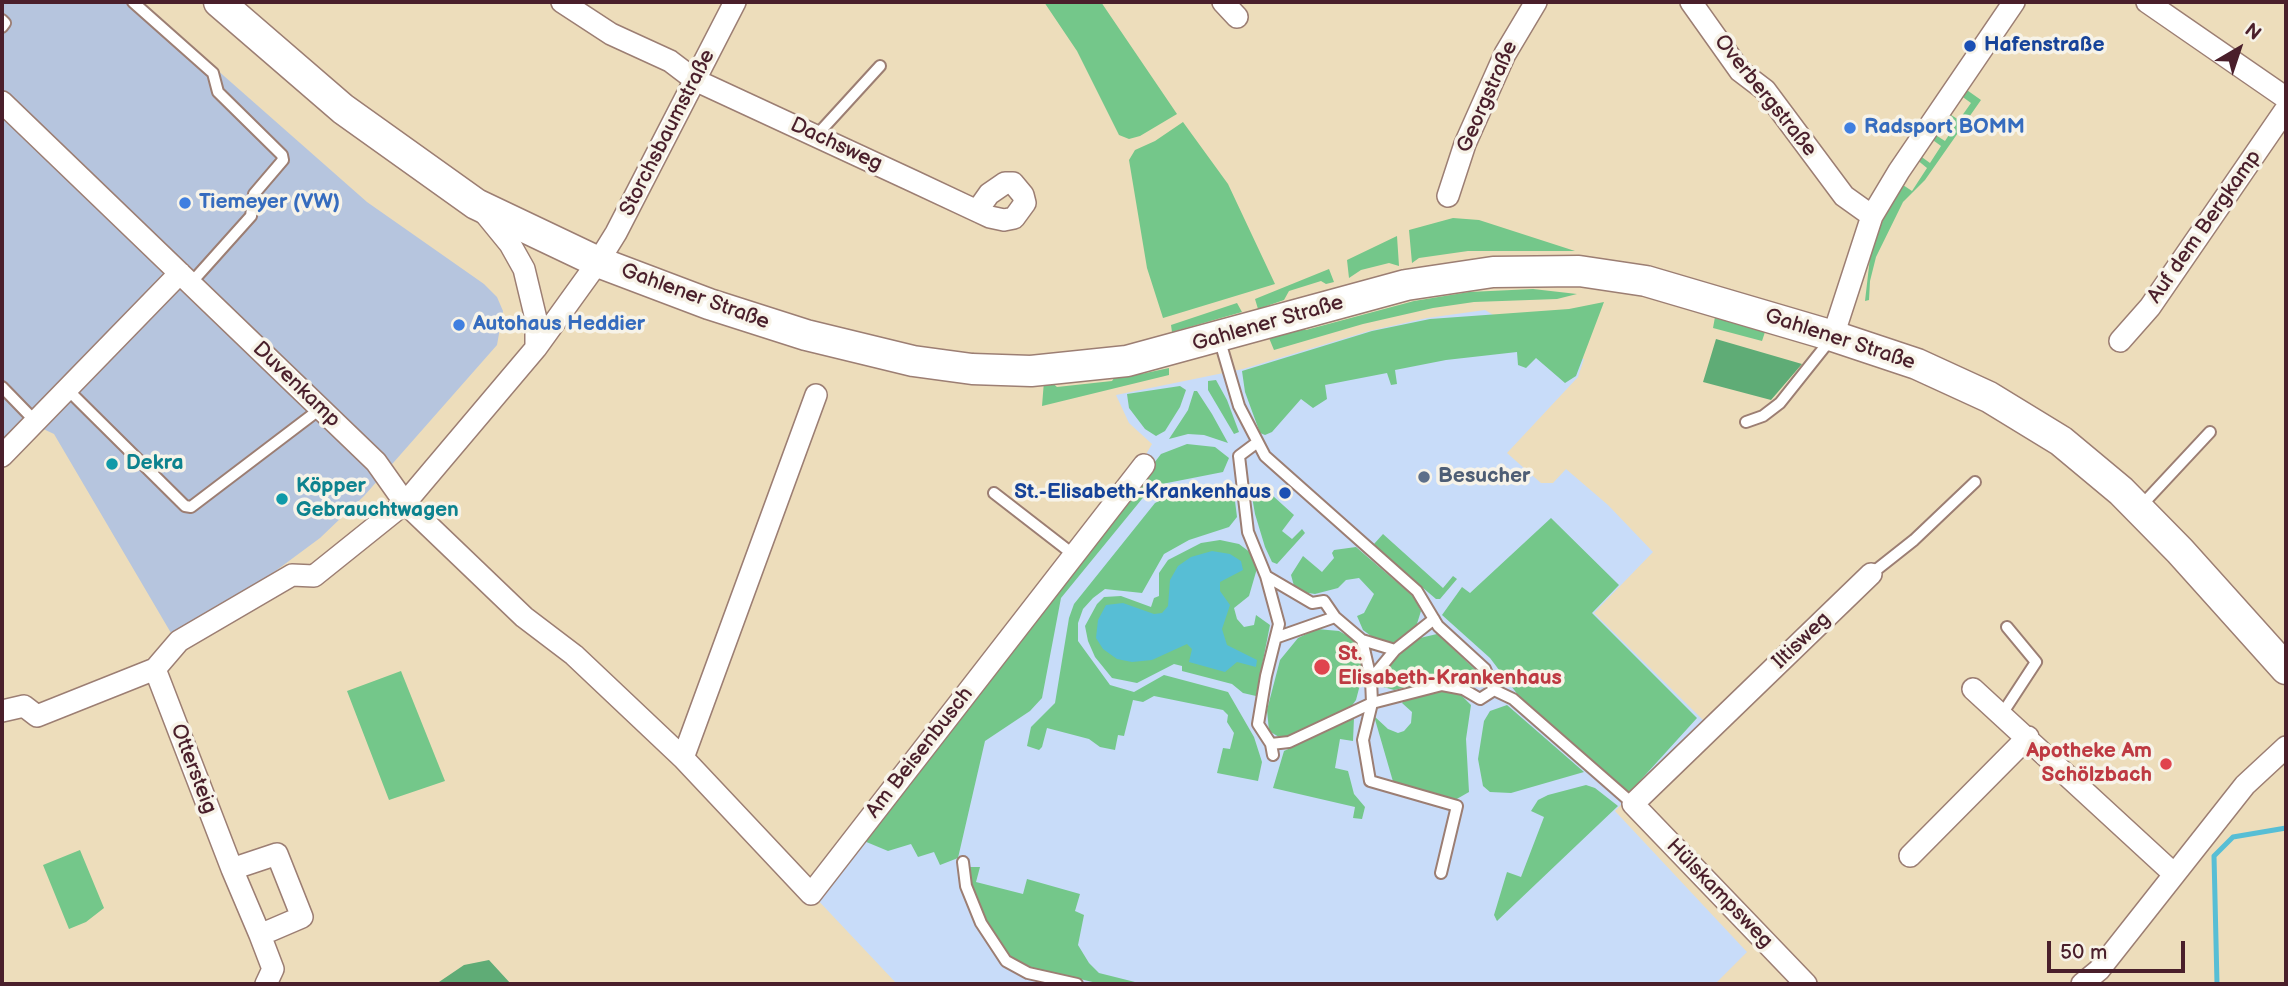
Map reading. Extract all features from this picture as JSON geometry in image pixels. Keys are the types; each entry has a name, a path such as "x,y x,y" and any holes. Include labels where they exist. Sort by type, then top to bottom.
{"main road":[{"name":"Gahlener Straße","path":"219,2 342,109 476,204 597,262 806,335 913,361 972,369 1031,371 1128,361 1406,285 1493,272 1579,271 1646,281 1833,336 1917,365 1989,397 2061,441 2138,509 2286,669"}],"street":[{"name":"Dachsweg","path":"562,2 611,34 670,61 695,80 977,211"},
{"name":"Storchsbaumstraße","path":"155,669 179,641 292,575 314,576 405,503 536,348 617,233 735,2"},
{"name":"Georgstraße","path":"1448,196 1465,144 1505,54 1536,2"},
{"name":"Overbergstraße","path":"1690,2 1740,71 1765,90 1844,197 1872,216"},
{"path":"1833,336 1872,216 2014,2"},
{"path":"2147,2 2286,98"},
{"name":"Duvenkamp","path":"2,102 376,462 405,503"},
{"name":"Auf dem Bergkamp","path":"2120,341 2150,307 2286,109"},
{"path":"476,204 510,244 524,269 536,319 536,348"},
{"path":"2,456 186,278"},
{"path":"683,758 816,395"},
{"name":"Am Beisenbusch","path":"405,503 524,617 574,655 683,758 811,894 1144,466"},
{"name":"Iltisweg","path":"1633,804 1871,574"},
{"path":"2,711 24,706 37,716 155,669"},
{"name":"Ottersteig","path":"155,669 273,969 266,984"},
{"path":"1973,689 2174,874"},
{"path":"1910,856 2028,737"},
{"path":"2082,984 2099,970 2245,785 2286,747"},
{"name":"Hülskampsweg","path":"1633,804 1806,984"},
{"path":"232,869 277,854 302,917 260,935"}],"lane":[{"path":"133,2 213,73 218,92 282,155 283,160 254,194 251,216 186,278"},
{"path":"2,20 5,23 2,27"},
{"path":"816,136 880,66"},
{"path":"1746,422 1763,416 1780,403 1833,336"},
{"path":"1219,338 1238,406 1255,443 1275,467 1417,592 1438,626 1485,669 1494,690 1513,699 1633,804"},
{"path":"2,387 37,423"},
{"path":"68,390 185,506 191,507 320,409"},
{"path":"2138,509 2210,432"},
{"path":"1255,443 1240,456 1241,476 1248,532 1266,576 1279,624 1258,724 1272,749 1372,703 1442,685 1463,689 1480,699 1494,690"},
{"name":"Iltisweg","path":"1871,574 1914,540 1975,482"},
{"path":"994,493 1074,555"},
{"path":"1266,576 1312,603 1324,601 1335,617 1362,640 1395,650"},
{"path":"1278,637 1335,617"},
{"path":"1371,679 1395,650 1434,619"},
{"path":"2002,714 2036,662 2007,627"},
{"path":"1362,640 1371,679 1372,703 1363,740 1370,781 1457,806 1441,873"},
{"path":"963,862 966,886 981,923 1006,961 1028,973 1077,984"}],"shaded area":[{"path":"2,2 140,2 367,202 484,284 497,297 503,311 497,345 364,496 320,538 266,578 171,633 54,434 22,419 2,440"},
{"name":"St. Elisabeth-Krankenhaus","path":"1485,310 1546,346 1584,359 1578,377 1507,453 1541,483 1553,483 1566,469 1608,505 1653,552 1594,613 1704,721 1615,811 1747,952 1715,984 897,984 814,896 1116,506 1152,444 1129,423 1116,395 1243,369 1369,331 1427,318"}],"green space":[{"path":"1044,2 1101,2 1177,114 1140,136 1129,139 1119,135 1077,51"},
{"path":"1964,88 1981,100 1925,180 1903,202 1876,257 1869,300 1865,301 1871,249 1896,189 1900,183 1912,191 1927,168 1916,159 1919,155 1930,163 1941,146 1930,138 1934,134 1945,141 1956,124 1945,116 1948,113 1959,120 1971,103 1960,95"},
{"path":"1183,122 1228,184 1275,284 1163,318 1147,268 1129,160 1135,150 1155,141"},
{"path":"1453,218 1479,220 1575,251 1468,251 1419,258 1412,263 1409,230"},
{"path":"1397,236 1399,266 1389,263 1361,270 1349,278 1347,260"},
{"path":"1329,269 1334,282 1326,284 1321,281 1289,291 1284,300 1258,309 1255,299"},
{"path":"1533,289 1577,294 1557,299 1474,302 1433,308 1363,324 1274,350 1269,338 1298,325 1306,330 1414,301 1469,292"},
{"path":"1604,302 1576,376 1565,383 1536,358 1526,368 1518,365 1517,352 1446,360 1395,370 1397,384 1391,385 1387,373 1325,385 1327,399 1313,408 1301,399 1272,432 1265,435 1260,433 1245,392 1242,371 1372,331 1430,319 1569,309"},
{"path":"1237,303 1242,312 1172,332 1171,325"},
{"path":"1715,317 1765,332 1762,341 1713,328"},
{"path":"1716,339 1802,364 1771,400 1703,382"},
{"path":"1169,368 1169,375 1042,406 1044,381 1050,381 1057,387 1112,381 1117,374 1141,374"},
{"path":"1216,380 1239,432 1234,434 1208,390 1208,381"},
{"path":"1180,386 1186,390 1180,407 1165,431 1156,436 1145,429 1129,408 1127,394"},
{"path":"1194,391 1197,391 1228,443 1204,435 1188,434 1169,439 1188,410"},
{"path":"1187,444 1215,447 1229,458 1223,472 1162,484 1146,494 1061,598 1042,698 1030,711 985,741 958,858 940,865 934,852 918,857 911,844 888,851 864,841 1161,454"},
{"path":"1262,486 1294,515 1282,531 1292,539 1302,529 1305,533 1277,564 1272,562 1265,547 1255,514 1251,491"},
{"path":"1204,488 1223,493 1235,501 1237,517 1229,527 1189,540 1164,554 1142,593 1105,589 1093,598 1083,609 1078,623 1078,641 1110,685 1134,692 1164,675 1228,692 1254,737 1262,762 1258,781 1217,773 1223,748 1230,749 1234,733 1227,722 1228,715 1223,710 1154,696 1143,702 1133,700 1124,736 1118,735 1115,750 1100,747 1089,739 1047,728 1039,750 1027,746 1031,727 1055,703 1069,618 1074,604 1155,503 1177,492"},
{"path":"1551,518 1619,585 1592,613 1697,718 1628,794 1524,703 1490,658 1442,615 1462,587 1470,593"},
{"path":"1383,534 1443,588 1453,576 1457,579 1440,599 1436,599 1376,548 1374,544"},
{"path":"1220,540 1239,544 1251,553 1258,565 1249,596 1234,608 1237,619 1244,627 1254,625 1256,615 1270,625 1256,696 1243,693 1232,684 1182,671 1182,666 1174,664 1137,683 1112,678 1095,657 1088,641 1085,626 1097,604 1104,597 1121,596 1151,607 1154,598 1159,596 1159,573 1168,560 1201,543"},
{"path":"1356,547 1414,597 1421,611 1416,627 1392,644 1379,642 1363,630 1357,616 1364,613 1374,594 1359,578 1346,580 1338,588 1315,594 1302,592 1294,586 1291,575 1303,556 1322,572 1334,558 1334,550"},
{"path":"1317,629 1339,631 1353,639 1360,649 1362,677 1356,700 1348,711 1285,737 1279,737 1269,731 1267,710 1280,660 1298,638"},
{"path":"1437,634 1482,676 1479,686 1437,680 1394,690 1380,686 1380,677 1403,651 1420,638"},
{"path":"401,671 445,781 389,800 347,691"},
{"path":"1442,688 1456,690 1471,705 1466,739 1469,792 1455,800 1394,785 1374,716 1388,729 1398,733 1404,731 1411,723 1412,712 1402,703 1408,695"},
{"path":"1507,705 1584,772 1511,793 1490,792 1483,786 1478,759 1484,721 1490,711"},
{"path":"1354,718 1353,741 1340,739 1335,768 1348,771 1354,794 1365,807 1362,819 1353,818 1355,807 1273,788 1284,751"},
{"path":"1586,785 1595,788 1618,806 1497,921 1494,915 1507,872 1521,877 1544,817 1531,811 1538,800"},
{"path":"80,850 104,908 86,922 69,929 43,865"},
{"path":"969,867 980,867 976,882 1023,894 1027,879 1080,894 1075,911 1084,915 1078,945 1089,963 1099,973 1143,984 1101,984 1025,966 1007,956 979,907 970,882"},
{"path":"489,960 511,984 436,984 464,965"}],"water":[{"path":"1212,551 1230,554 1241,561 1243,570 1220,582 1220,591 1230,605 1222,629 1227,645 1257,660 1256,667 1237,662 1225,672 1189,662 1192,649 1187,644 1152,660 1132,662 1117,659 1103,649 1096,638 1098,620 1106,605 1123,603 1154,614 1162,613 1168,606 1170,580 1178,566 1191,557"}],"waterway":[{"path":"2217,984 2214,856 2233,837 2286,828"}],"place":[{"name":"Hafenstraße","path":"1970,46"},
{"name":"Radsport BOMM","path":"1850,128"},
{"name":"Tiemeyer (VW)","path":"185,203"},
{"name":"Autohaus Heddier","path":"459,325"},
{"name":"Dekra","path":"112,464"},
{"name":"Besucher","path":"1424,477"},
{"name":"St.-Elisabeth-Krankenhaus","path":"1285,493"},
{"name":"Köpper Gebrauchtwagen","path":"282,499"},
{"name":"St. Elisabeth-Krankenhaus","path":"1322,667"},
{"name":"Apotheke Am Schölzbach","path":"2166,764"}]}
